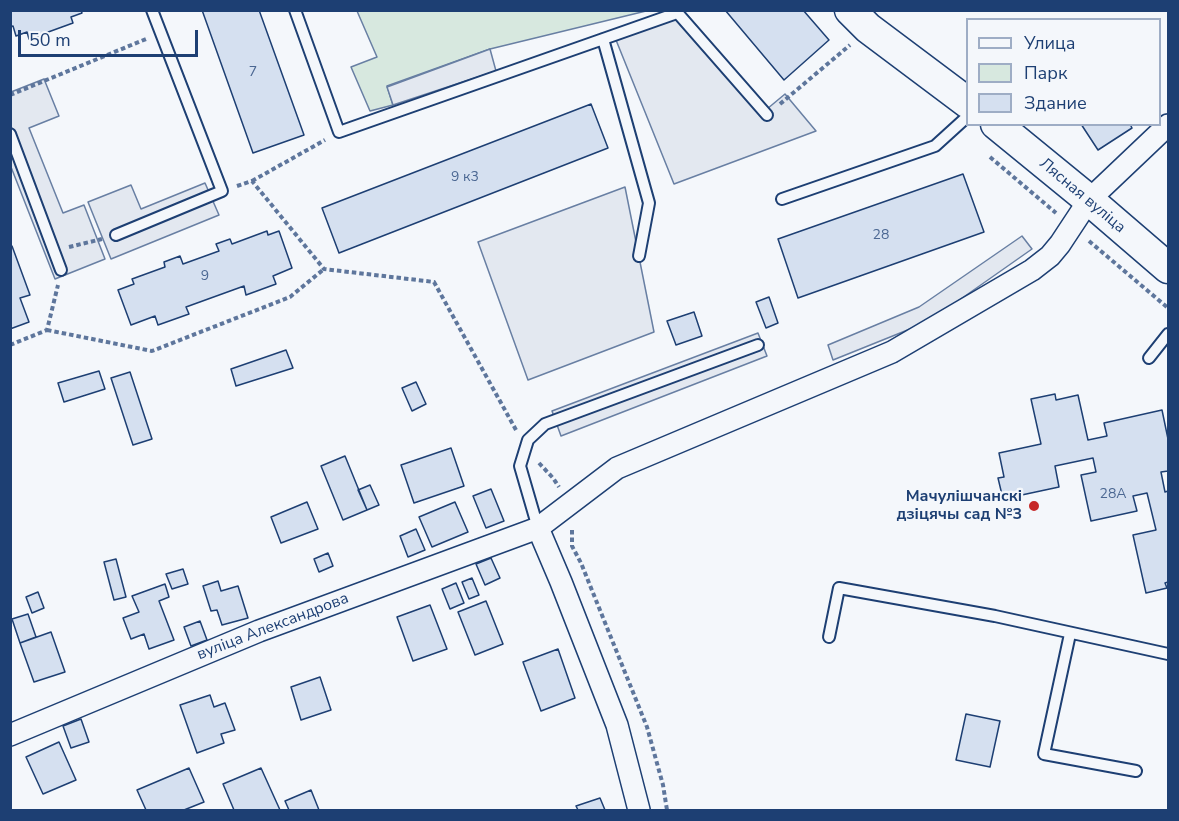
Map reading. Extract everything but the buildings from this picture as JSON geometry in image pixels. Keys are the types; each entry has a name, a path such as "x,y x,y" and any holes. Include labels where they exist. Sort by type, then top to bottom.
{"main road":[{"path":"859,19 966,101"},
{"name":"Лясная вуліца","path":"998,126 1168,268"}],"street":[{"name":"вуліца Александрова","path":"10,735 258,631 538,528 617,468 892,352 1032,270 1060,244 1089,200 1168,125"},
{"path":"538,528 617,725 639,810"}],"lane":[{"path":"116,235 222,191 152,10"},
{"path":"295,10 339,132 676,12 767,115"},
{"path":"603,39 649,203 639,256"},
{"path":"782,199 935,146 966,118"},
{"path":"10,134 61,270"},
{"path":"1149,358 1168,334"},
{"path":"538,528 520,466 528,440 545,424 758,345"},
{"path":"829,637 838,588 995,616 1168,654"},
{"path":"1070,634 1044,754 1136,771"}],"path":[{"path":"767,115 855,41 859,19"},
{"path":"10,95 160,33"},
{"path":"222,191 252,181 339,132"},
{"path":"252,181 324,269 434,282 525,449 553,478 569,504 572,511 572,546 647,727 663,785 667,810"},
{"path":"54,251 116,235"},
{"path":"10,345 47,330 152,351 290,297 324,269"},
{"path":"47,330 61,270"}],"green space":[{"path":"357,11 646,11 490,49 387,86 393,105 370,111 351,67 377,57"}],"shaded area":[{"path":"687,15 767,109 785,94 816,131 674,184 616,40"},
{"path":"490,49 496,71 393,105 387,87"},
{"path":"44,79 59,116 29,128 63,213 84,205 105,259 55,279 11,167 11,92"},
{"path":"205,183 219,215 111,259 88,202 131,185 141,209"},
{"path":"625,187 654,332 528,380 478,242"},
{"path":"1022,236 1032,249 948,308 920,325 833,360 828,345 919,307"},
{"path":"758,333 767,356 561,436 552,411"}],"place":[{"name":"Мачулішчанскі дзіцячы сад №3","path":"1034,506"}]}
